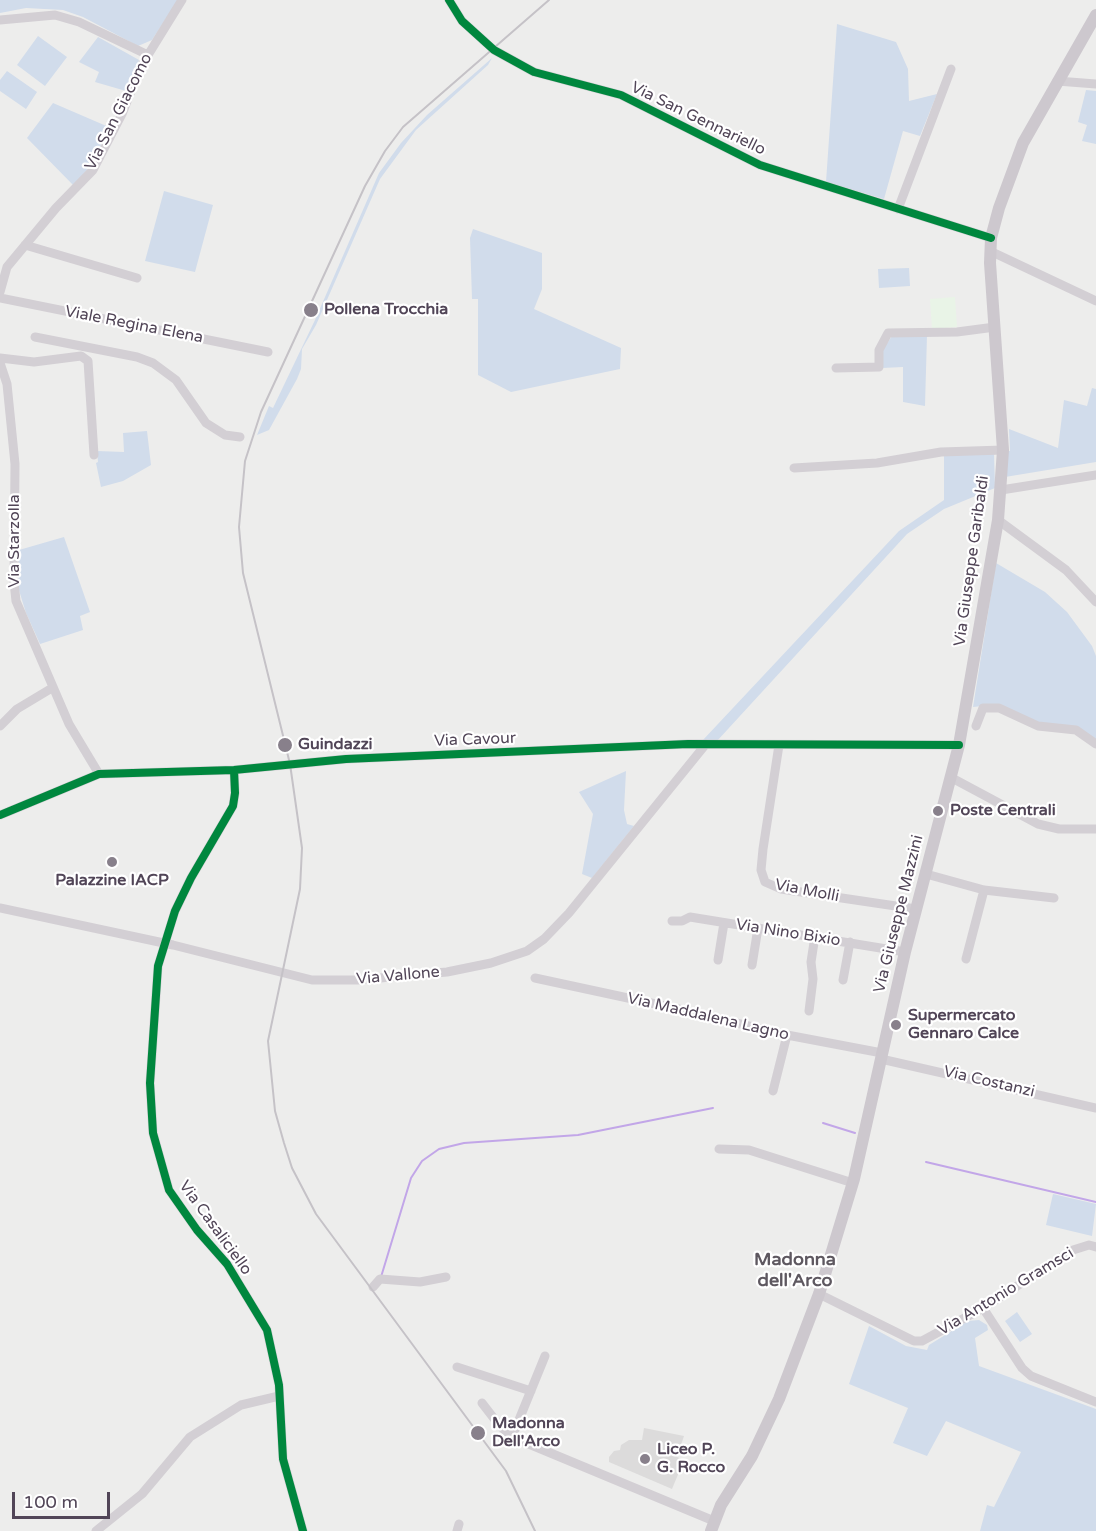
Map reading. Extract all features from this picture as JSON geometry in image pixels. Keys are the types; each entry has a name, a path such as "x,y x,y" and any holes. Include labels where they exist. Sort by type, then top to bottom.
{"main road":[{"name":"Via Giuseppe Garibaldi","path":"952,778 998,520 1001,490 1003,450 991,244 999,208 1023,143 1096,15"},
{"name":"Via Giuseppe Mazzini","path":"712,1526 764,1433 819,1294 853,1183 905,952 952,778"}],"street":[{"name":"Via San Giacomo","path":"0,292 7,267 93,170 108,144 148,55 182,0"},
{"name":"Via San Gennariello","path":"449,0 462,21 484,41 523,67 621,95 753,162 898,209 991,244 1096,301"},
{"path":"0,20 55,15 79,22 148,55"},
{"path":"898,209 951,69"},
{"path":"1057,81 1096,84"},
{"path":"25,245 137,278"},
{"name":"Viale Regina Elena","path":"0,298 268,352"},
{"path":"836,368 879,367 879,350 888,333 957,332 995,327"},
{"path":"35,337 137,357 165,370 184,389 206,423 225,435 240,437"},
{"path":"83,346 81,356 88,361 94,455"},
{"name":"Via Starzolla","path":"81,356 34,362 0,360 7,384 15,464 14,591 52,688 80,746 99,774"},
{"path":"794,468 877,463 941,452 1003,450"},
{"path":"1001,490 1096,475"},
{"path":"998,520 1066,570 1096,602"},
{"path":"0,726 17,709 52,688"},
{"path":"976,726 983,708 999,708 1038,726 1076,730 1096,744"},
{"name":"Via Cavour","path":"0,815 99,774 234,770 346,759 706,744 959,746"},
{"name":"Via Vallone","path":"0,908 164,944 291,976 327,981 447,972 514,957 544,939 569,913 706,744"},
{"name":"Via Molli","path":"779,745 762,859 761,870 765,882 781,889 916,909"},
{"name":"Via Casaliciello","path":"234,770 236,793 233,806 174,911 158,966 152,1049 151,1108 156,1148 169,1190 197,1230 227,1264 267,1330 274,1354 283,1459 303,1531"},
{"path":"952,778 1038,824 1059,828 1096,830"},
{"path":"926,874 984,891 1054,898"},
{"path":"966,959 984,891"},
{"name":"Via Nino Bixio","path":"672,921 682,921 690,917 905,952"},
{"path":"718,960 724,922"},
{"path":"752,965 758,928"},
{"path":"809,1011 813,979 811,962 815,936"},
{"path":"843,980 850,942"},
{"name":"Via Maddalena Lagno","path":"535,978 881,1056"},
{"path":"773,1092 787,1035"},
{"name":"Via Costanzi","path":"881,1056 1096,1108"},
{"path":"719,1149 750,1150 853,1183"},
{"name":"Via Antonio Gramsci","path":"819,1294 914,1341 928,1339 983,1308 1073,1250 1089,1245 1096,1247"},
{"path":"373,1287 380,1279 412,1282 446,1277"},
{"path":"983,1308 1022,1368 1031,1376 1096,1402"},
{"path":"512,1437 545,1356"},
{"path":"457,1366 531,1391"},
{"path":"96,1531 142,1494 190,1437 241,1405 279,1396"},
{"path":"482,1403 499,1425 512,1437 712,1526"}],"shaded area":[{"path":"0,0 178,0 152,40 138,46 83,17 63,10 26,8 0,13"},
{"path":"837,24 896,42 908,69 909,101 937,94 920,136 903,131 884,199 826,182"},
{"path":"38,36 67,57 45,86 17,65"},
{"path":"98,37 139,60 126,91 95,82 99,72 79,62"},
{"path":"492,58 488,65 416,130 380,179 316,325 302,349 301,369 297,379 269,430 257,435 269,406 273,408 315,320 379,173 401,143 427,115"},
{"path":"7,71 37,92 26,109 0,91 0,80"},
{"path":"1086,90 1096,91 1096,144 1082,141 1087,125 1078,122"},
{"path":"53,103 111,128 86,171 74,186 27,138"},
{"path":"164,191 213,205 195,272 145,261"},
{"path":"473,229 542,253 542,289 534,309 621,348 620,369 511,392 478,375 478,299 472,299 470,238"},
{"path":"909,268 910,286 879,288 878,269"},
{"path":"955,297 957,327 932,329 930,299"},
{"path":"927,335 925,406 903,402 903,367 882,368 883,349 892,336"},
{"path":"1092,388 1096,389 1096,462 1005,477 1007,451 1010,451 1009,429 1058,448 1064,400 1087,406"},
{"path":"147,431 151,465 123,481 101,487 96,463 98,462 97,451 124,452 123,433"},
{"path":"994,453 995,488 944,509 907,534 717,741 702,741 899,531 944,500 944,455"},
{"path":"64,537 90,612 80,616 83,630 40,644 26,613 18,587 19,550"},
{"path":"996,563 1045,592 1067,612 1092,646 1096,656 1096,742 1079,729 1036,723 982,706 973,707"},
{"path":"626,771 624,810 627,824 634,826 592,878 582,874 593,814 579,792"},
{"path":"1053,1194 1096,1204 1092,1236 1046,1225"},
{"path":"1017,1312 1032,1334 1020,1342 1005,1321"},
{"path":"979,1320 987,1325 988,1330 975,1338 979,1366 1096,1409 1096,1531 980,1531 987,1505 994,1507 1021,1452 946,1421 927,1456 893,1443 908,1408 849,1384 869,1326 906,1346 927,1350 929,1345 968,1321"},
{"name":"Liceo P. G. Rocco","path":"644,1428 684,1436 677,1457 684,1460 672,1489 609,1462 609,1457 614,1451 620,1450 621,1445 629,1440 642,1440"}],"waterway":[{"path":"381,1277 411,1178 422,1161 439,1149 464,1143 578,1135 713,1108"},
{"path":"823,1123 855,1133"},
{"path":"926,1162 1096,1202"}],"railway":[{"path":"535,1531 506,1471 316,1214 292,1168 284,1143 275,1111 268,1041 300,889 302,848 290,764 243,573 239,527 245,461 261,412 365,186 385,151 403,127 549,0"}],"cycle path":[{"path":"449,0 462,21 494,50 534,72 621,95 760,165 991,238"},
{"path":"0,815 99,774 234,770 346,759 688,744 959,745"},
{"path":"234,770 233,806 191,878 175,911 158,966 150,1083 153,1133 169,1190 197,1230 227,1264 267,1330 279,1385 283,1459 303,1531"}],"place":[{"name":"Pollena Trocchia","path":"311,310"},
{"name":"Guindazzi","path":"285,745"},
{"name":"Poste Centrali","path":"938,811"},
{"name":"Palazzine IACP","path":"112,862"},
{"name":"Supermercato Gennaro Calce","path":"896,1025"},
{"name":"Madonna Dell'Arco","path":"478,1433"},
{"name":"Liceo P. G. Rocco","path":"645,1459"}],"district":[{"name":"Madonna dell'Arco","path":"795,1270"}]}
